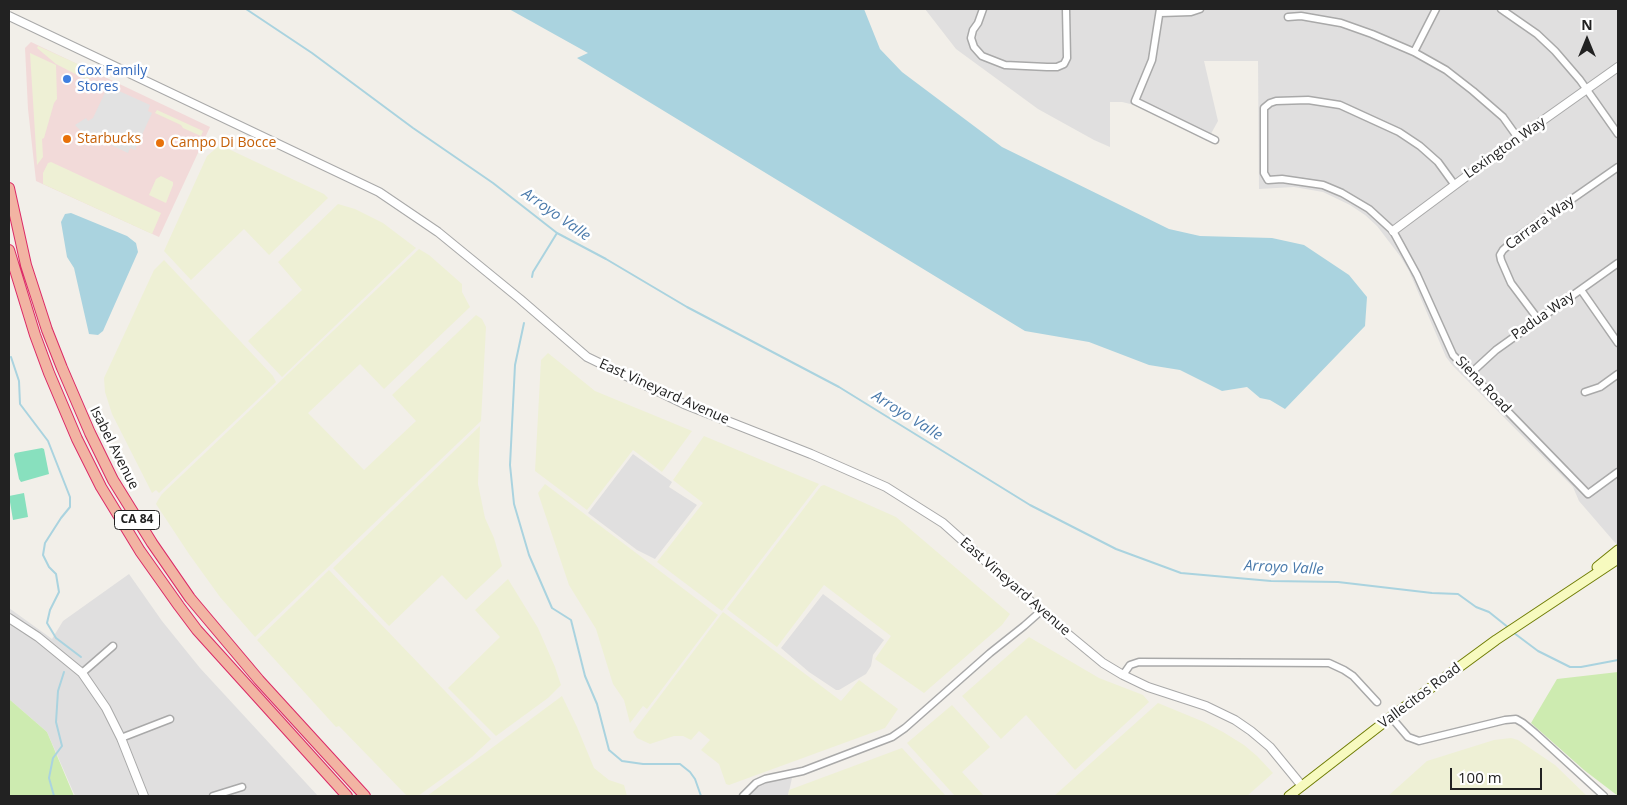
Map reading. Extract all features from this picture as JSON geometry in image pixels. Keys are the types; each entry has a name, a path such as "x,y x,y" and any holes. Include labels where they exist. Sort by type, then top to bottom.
{"highway":[{"name":"Isabel Avenue","path":"9,188 26,265 47,330 90,433 113,480 152,544 196,606 259,680 365,796"},
{"name":"Isabel Avenue","path":"9,250 34,335 77,439 101,487 140,551 197,630 347,796"}],"main road":[{"name":"Vallecitos Road","path":"1554,600 1618,550"},
{"name":"Vallecitos Road","path":"1289,796 1391,717 1496,640 1618,559"}],"street":[{"path":"983,9 971,38 974,47 982,56 1005,66 1057,67 1064,64 1067,58 1066,9"},
{"path":"1200,9 1191,12 1160,11 1152,60 1135,101 1215,140"},
{"path":"1414,52 1436,9"},
{"path":"1501,9 1511,11 1555,51 1587,90 1618,134"},
{"name":"East Vineyard Avenue","path":"9,16 379,192 438,232 587,357 684,404 811,454 886,487 943,523 1041,611 1103,663 1148,687 1206,706 1251,730 1270,747 1302,786"},
{"path":"1288,17 1301,16 1341,23 1414,52 1446,70 1474,90 1502,117 1518,138"},
{"name":"Lexington Way","path":"1392,231 1454,184 1618,68"},
{"name":"Siena Road","path":"1454,184 1438,162 1420,146 1399,132 1340,106 1328,102 1284,100 1270,103 1264,108 1264,173 1268,180 1282,179 1323,185 1342,193 1369,209 1392,231 1417,275 1453,354 1588,494 1618,472"},
{"name":"Carrara Way","path":"1538,319 1511,283 1501,260 1502,250 1618,167"},
{"name":"Padua Way","path":"1472,374 1496,350 1618,263"},
{"path":"1581,290 1618,343"},
{"path":"1585,392 1600,387 1618,374"},
{"path":"742,796 756,782 804,771 892,737 918,718 990,653 1041,611"},
{"path":"9,618 38,637 82,674 106,708 121,738 144,796"},
{"path":"82,674 113,646"},
{"path":"1123,675 1130,665 1139,662 1329,663 1353,676 1377,702"},
{"path":"1391,717 1408,736 1419,741 1516,719 1535,732 1604,796"},
{"path":"121,738 170,719"},
{"path":"213,796 242,787"}],"shaded area":[{"path":"925,9 1618,9 1618,545 1579,501 1573,487 1446,357 1409,271 1377,226 1350,205 1323,192 1294,187 1259,189 1258,61 1204,61 1218,121 1207,141 1151,109 1122,102 1110,102 1110,147 1038,109 956,49"},
{"path":"31,42 210,127 159,237 36,181 28,109 25,48"},
{"path":"108,86 150,105 148,111 152,113 135,150 130,148 128,153 81,131 75,125 86,118 88,121 93,118"},
{"path":"633,454 672,482 669,487 697,505 655,559 637,550 588,513"},
{"path":"129,574 162,621 200,668 318,796 75,796 47,732 9,699 9,608 52,639 63,621"},
{"path":"823,594 884,640 873,655 871,666 866,674 839,690 836,690 809,672 781,648"},
{"path":"792,778 788,796 745,796 754,787 762,783"}],"green space":[{"path":"38,46 93,71 90,78 85,79 56,64 37,48"},
{"path":"30,53 56,65 57,99 54,103 44,138 42,139 43,157 37,165"},
{"path":"157,110 203,131 201,136 155,113"},
{"path":"220,145 324,194 328,198 269,255 244,229 191,280 164,251 207,156"},
{"path":"51,162 161,213 152,234 43,184 43,173 48,163"},
{"path":"161,176 173,182 166,203 149,195 156,179"},
{"path":"338,204 355,209 383,223 416,248 282,377 248,341 302,290 278,262"},
{"path":"419,249 429,255 462,284 462,292 470,307 384,389 360,364 308,413 364,470 416,421 392,395 476,315 482,319 486,327 481,421 255,637 220,597 156,504 162,494"},
{"path":"164,260 273,376 276,382 159,493 156,490 152,493 112,414 105,392 104,378 154,270"},
{"path":"548,353 595,391 692,431 662,472 633,450 587,510 535,471 541,360"},
{"path":"480,426 478,484 485,518 494,538 502,566 466,600 442,575 389,626 333,568"},
{"path":"704,436 819,484 722,611 657,562 703,503 673,480"},
{"path":"44,449 49,474 21,482 15,453"},
{"path":"545,484 718,615 647,709 643,706 630,723 624,700 613,684 596,629 569,585 538,493"},
{"path":"824,485 896,517 1010,614 1002,625 924,693 875,659 891,636 824,585 777,647 727,609 821,486"},
{"path":"24,493 28,517 13,520 9,496"},
{"path":"329,570 491,739 472,757 418,796 407,796 339,726 336,727 257,640"},
{"path":"508,579 538,628 561,685 548,698 496,736 448,688 500,637 475,610"},
{"path":"723,612 841,701 859,680 898,709 885,728 729,785 726,784 719,764 701,750 710,740 699,731 691,740 683,736 674,736 650,744 637,738 633,732"},
{"path":"1029,637 1099,678 1143,695 1149,702 1075,770 1026,715 1001,739 962,696"},
{"path":"1618,672 1618,796 1584,770 1531,723 1557,679"},
{"path":"562,696 594,768 609,780 624,785 627,796 427,796"},
{"path":"9,699 47,732 74,796 9,796"},
{"path":"1158,703 1223,732 1244,745 1273,773 1247,796 1054,796"},
{"path":"952,705 990,747 962,772 984,796 955,796 907,743"},
{"path":"1511,738 1518,740 1555,765 1587,796 1388,796 1427,761 1494,740"},
{"path":"902,748 946,796 788,796 789,790"}],"water":[{"path":"509,9 864,9 880,49 902,72 1002,147 1169,229 1200,236 1272,238 1304,245 1349,275 1367,297 1365,326 1285,409 1270,400 1260,398 1247,387 1222,391 1180,370 1149,365 1089,342 1025,331 577,58 588,53"},
{"path":"71,213 127,236 136,243 138,252 103,331 98,335 89,334 74,268 67,257 61,222 65,214"}],"waterway":[{"name":"Arroyo Valle","path":"246,9 312,53 413,128 493,183 557,233 606,259 687,307 839,387 1030,505 1116,549 1181,573 1271,581 1338,582 1432,593 1458,594 1476,607 1489,612 1509,628"},
{"path":"532,277 533,272 557,233"},
{"path":"524,323 515,365 510,465 514,504 529,555 552,608 571,620 585,676 597,704 609,750 622,761 643,764 680,764 695,779 701,796"},
{"path":"11,357 19,381 20,404 48,441 70,497 70,507 45,543 43,555 49,567 56,574 59,592 50,610 47,623 56,638 81,657"},
{"name":"Arroyo Valle","path":"1514,633 1538,651 1570,667 1581,667 1618,660"},
{"path":"54,796 49,778 53,758 62,746 56,722 58,691 64,672"}],"place":[{"name":"Cox Family Stores","path":"67,79"},
{"name":"Starbucks","path":"67,139"},
{"name":"Campo Di Bocce","path":"160,143"}]}
